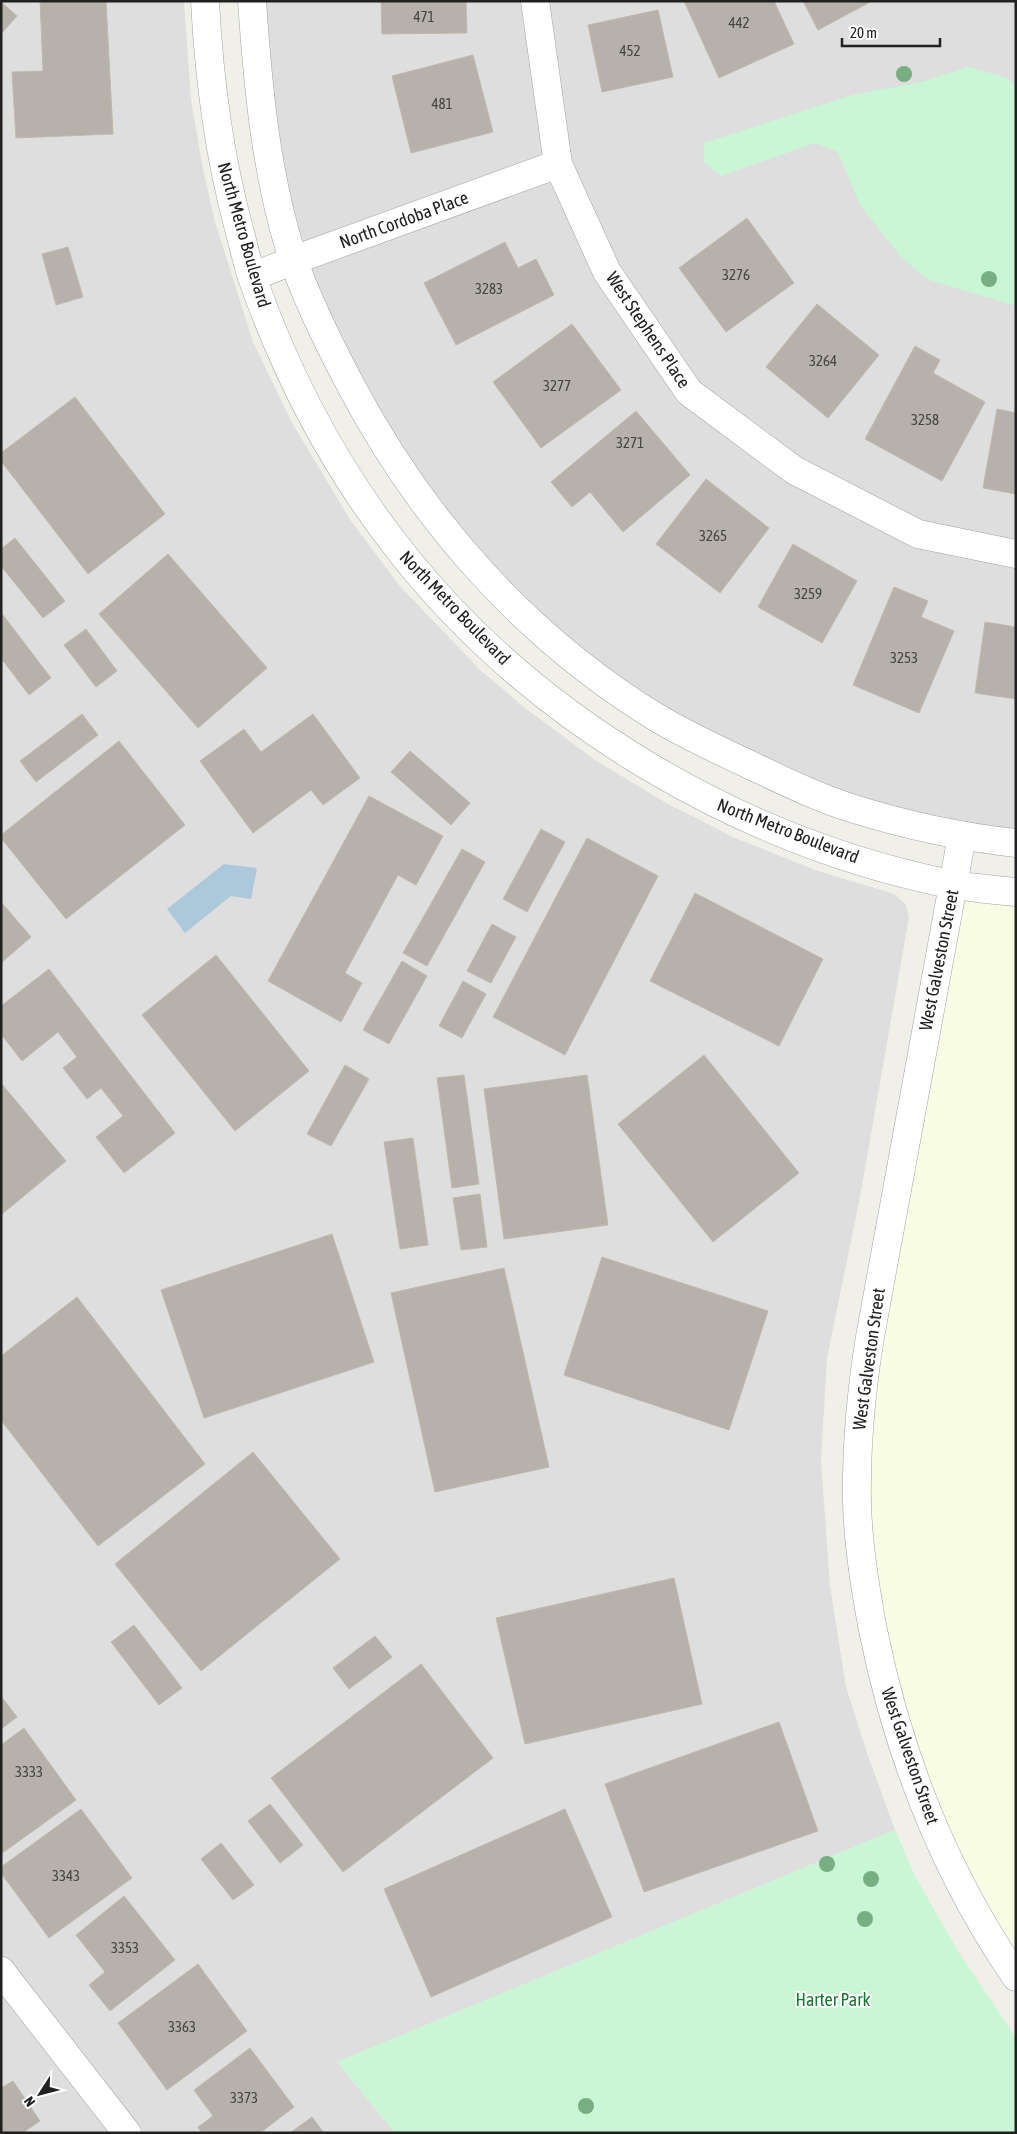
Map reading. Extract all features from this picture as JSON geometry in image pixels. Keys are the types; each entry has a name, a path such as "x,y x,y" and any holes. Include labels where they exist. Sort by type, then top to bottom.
{"street":[{"name":"North Metro Boulevard","path":"204,1 210,72 220,146 229,193 252,277 277,342 316,421 374,516 405,558 480,637 530,684 613,743 710,800 785,834 838,853 904,873 953,884 1016,892"},
{"path":"252,1 258,88 270,164 294,260 336,358 369,420 406,478 450,536 484,576 512,606 562,650 629,700 717,749 801,789 850,808 962,836 1016,844"},
{"name":"West Stephens Place","path":"535,1 558,164 607,272 689,392 794,470 918,534 1016,554"},
{"name":"North Cordoba Place","path":"252,277 558,164"},
{"name":"West Galveston Street","path":"962,836 868,1346 858,1433 857,1503 865,1590 885,1689 900,1736 922,1799 945,1855 992,1942 1016,1977"},
{"path":"1,1971 127,2133"}],"shaded area":[{"path":"1,1 184,1 191,100 203,169 215,222 253,342 292,423 351,521 399,585 480,670 525,708 595,760 668,804 735,838 815,870 894,894 906,905 909,917 860,1197 827,1358 821,1461 830,1586 846,1687 868,1756 895,1830 337,2062 395,2133 1,2133"},
{"path":"252,1 1016,1 1016,843 902,822 662,720 450,537 294,260"},
{"path":"953,884 1016,892 1016,1977 921,1799 857,1503"}],"green space":[{"path":"968,67 1008,78 1016,87 1016,306 929,280 902,258 860,205 838,152 815,143 721,176 704,162 704,143 853,95 922,82"},
{"name":"Harter Park","path":"895,1830 915,1876 959,1953 1016,2038 1016,2133 395,2133 337,2062"}],"water":[{"path":"224,864 257,868 251,899 231,896 185,933 167,909"}],"building":[{"path":"40,1 106,1 113,134 16,138 12,72 43,71"},
{"path":"381,1 466,1 467,33 382,34"},
{"path":"684,1 774,1 794,44 719,78"},
{"path":"803,1 872,1 818,30"},
{"path":"1,2 17,16 1,34"},
{"path":"658,10 673,77 602,92 588,25"},
{"path":"473,55 493,132 411,153 392,76"},
{"path":"747,218 794,283 726,332 679,268"},
{"path":"505,242 518,268 536,259 554,295 456,345 424,283"},
{"path":"68,247 83,297 56,305 42,254"},
{"path":"817,304 879,355 828,418 766,367"},
{"path":"572,324 621,390 541,448 493,382"},
{"path":"915,346 940,360 933,373 985,402 942,481 865,439"},
{"path":"75,397 165,514 88,574 1,461 1,453"},
{"path":"997,409 1016,413 1016,494 983,488"},
{"path":"636,411 690,475 623,532 590,492 572,507 551,482"},
{"path":"706,479 769,528 720,593 656,544"},
{"path":"15,538 65,601 43,618 1,566 1,549"},
{"path":"793,544 857,581 822,643 758,607"},
{"path":"168,554 267,668 198,728 99,614"},
{"path":"894,587 928,601 921,617 954,631 919,713 853,685"},
{"path":"3,615 51,678 29,695 1,658 1,616"},
{"path":"985,622 1016,627 1016,699 975,693"},
{"path":"86,629 117,671 96,687 64,645"},
{"path":"82,714 98,735 36,782 20,761"},
{"path":"313,714 360,778 323,805 311,790 253,833 200,761 244,729 261,752"},
{"path":"119,741 185,825 66,919 1,838 1,835"},
{"path":"410,751 470,803 451,825 391,772"},
{"path":"369,796 443,836 416,885 398,875 345,973 362,983 341,1022 268,981"},
{"path":"541,829 565,842 527,912 503,899"},
{"path":"587,838 658,876 565,1055 493,1017"},
{"path":"462,849 485,862 427,966 403,953"},
{"path":"695,893 823,959 779,1046 650,981"},
{"path":"1,902 31,937 1,963"},
{"path":"492,924 516,937 491,983 467,971"},
{"path":"216,955 309,1071 235,1131 142,1015"},
{"path":"402,961 427,976 389,1044 363,1030"},
{"path":"49,969 175,1133 124,1173 96,1137 123,1116 101,1088 87,1099 63,1068 77,1057 58,1032 22,1061 1,1034 1,1006"},
{"path":"463,981 486,994 462,1038 439,1026"},
{"path":"704,1055 799,1173 713,1242 618,1124"},
{"path":"345,1065 369,1079 331,1146 307,1134"},
{"path":"464,1075 479,1184 452,1188 437,1078"},
{"path":"587,1075 608,1225 504,1239 484,1089"},
{"path":"1,1083 66,1161 1,1215"},
{"path":"413,1138 428,1245 400,1249 384,1142"},
{"path":"480,1194 487,1247 461,1250 453,1198"},
{"path":"332,1234 374,1362 204,1418 161,1290"},
{"path":"602,1257 768,1311 729,1430 564,1375"},
{"path":"504,1268 549,1467 435,1492 391,1293"},
{"path":"77,1297 205,1464 98,1546 1,1420 1,1356"},
{"path":"253,1452 340,1559 201,1671 115,1564"},
{"path":"674,1578 702,1704 525,1744 496,1618"},
{"path":"134,1625 182,1688 159,1705 111,1642"},
{"path":"375,1636 392,1657 349,1689 333,1668"},
{"path":"421,1664 493,1758 343,1872 271,1778"},
{"path":"1,1696 17,1717 1,1729"},
{"path":"779,1722 818,1831 644,1892 605,1784"},
{"path":"24,1728 76,1800 1,1854 1,1745"},
{"path":"270,1804 303,1845 280,1863 248,1821"},
{"path":"81,1809 132,1878 49,1938 1,1873 1,1867"},
{"path":"565,1809 612,1917 431,1997 384,1889"},
{"path":"221,1843 254,1885 233,1900 201,1859"},
{"path":"124,1896 175,1960 110,2011 89,1985 105,1972 76,1935"},
{"path":"198,1964 247,2031 167,2090 118,2023"},
{"path":"250,2048 294,2107 260,2133 202,2133 198,2127 213,2116 194,2090"},
{"path":"13,2081 40,2121 22,2133 1,2133 1,2088"},
{"path":"312,2117 324,2133 290,2133"}]}
